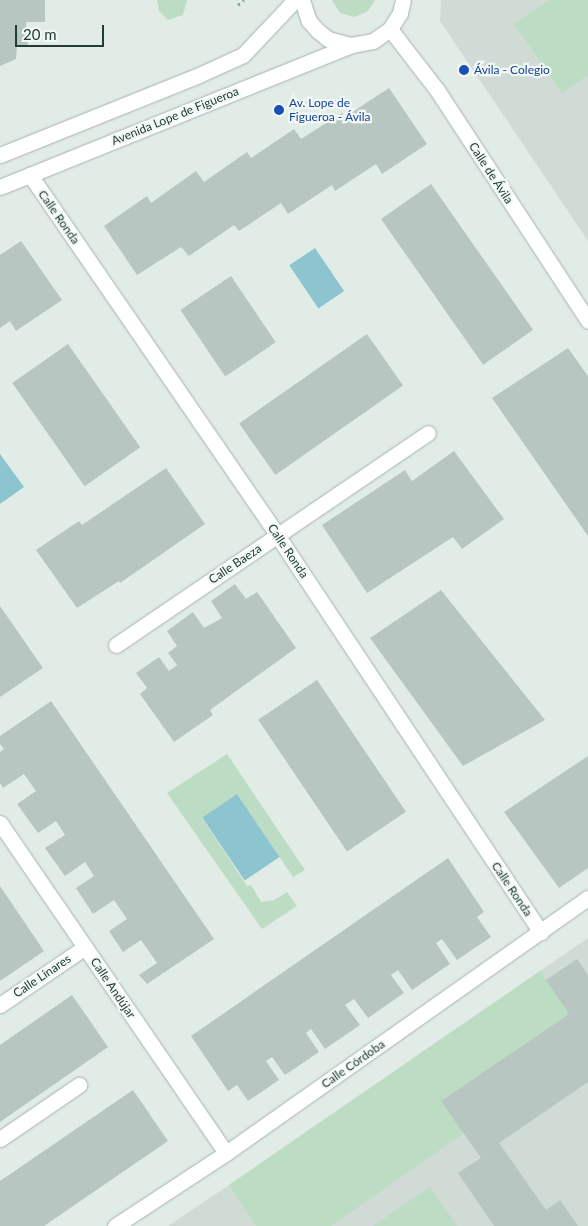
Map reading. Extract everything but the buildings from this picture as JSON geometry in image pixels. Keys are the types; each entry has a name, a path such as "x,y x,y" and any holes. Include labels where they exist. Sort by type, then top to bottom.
{"street":[{"path":"0,155 199,75 243,55 295,0"},
{"path":"302,0 310,22 318,31 328,39 351,45"},
{"path":"390,29 400,13 403,0"},
{"name":"Avenida Lope de Figueroa","path":"0,187 351,45 373,41 390,29"},
{"name":"Calle de Ávila","path":"390,29 437,90 588,321"},
{"name":"Calle Ronda","path":"30,175 277,535 541,932"},
{"name":"Calle Baeza","path":"116,646 428,432"},
{"name":"Calle Andújar","path":"0,823 226,1153"},
{"name":"Calle Córdoba","path":"115,1226 226,1153 588,898"},
{"name":"Calle Linares","path":"0,1005 85,947"},
{"path":"0,1139 79,1085"}],"path":[{"path":"238,5 244,0"}],"shaded area":[{"path":"441,0 588,0 588,241 440,21"},
{"path":"588,938 588,1226 168,1226 229,1185"}],"green space":[{"path":"157,0 187,0 183,15 168,20 159,11"},
{"path":"332,0 375,0 368,11 355,17 340,13"},
{"path":"549,0 588,0 588,75 562,93 514,24"},
{"path":"227,754 305,870 293,877 237,794 202,818 247,886 251,885 261,902 274,900 287,892 297,906 262,929 167,793"},
{"path":"540,971 569,1014 442,1100 464,1133 331,1226 256,1226 229,1185"},
{"path":"430,1187 457,1226 373,1226"}],"water":[{"path":"315,248 344,291 318,308 289,265"},
{"path":"0,454 24,487 0,504"},
{"path":"237,794 279,857 245,880 202,817"}],"place":[{"name":"Ávila - Colegio","path":"464,70"},
{"name":"Av. Lope de Figueroa - Ávila","path":"279,110"}]}
